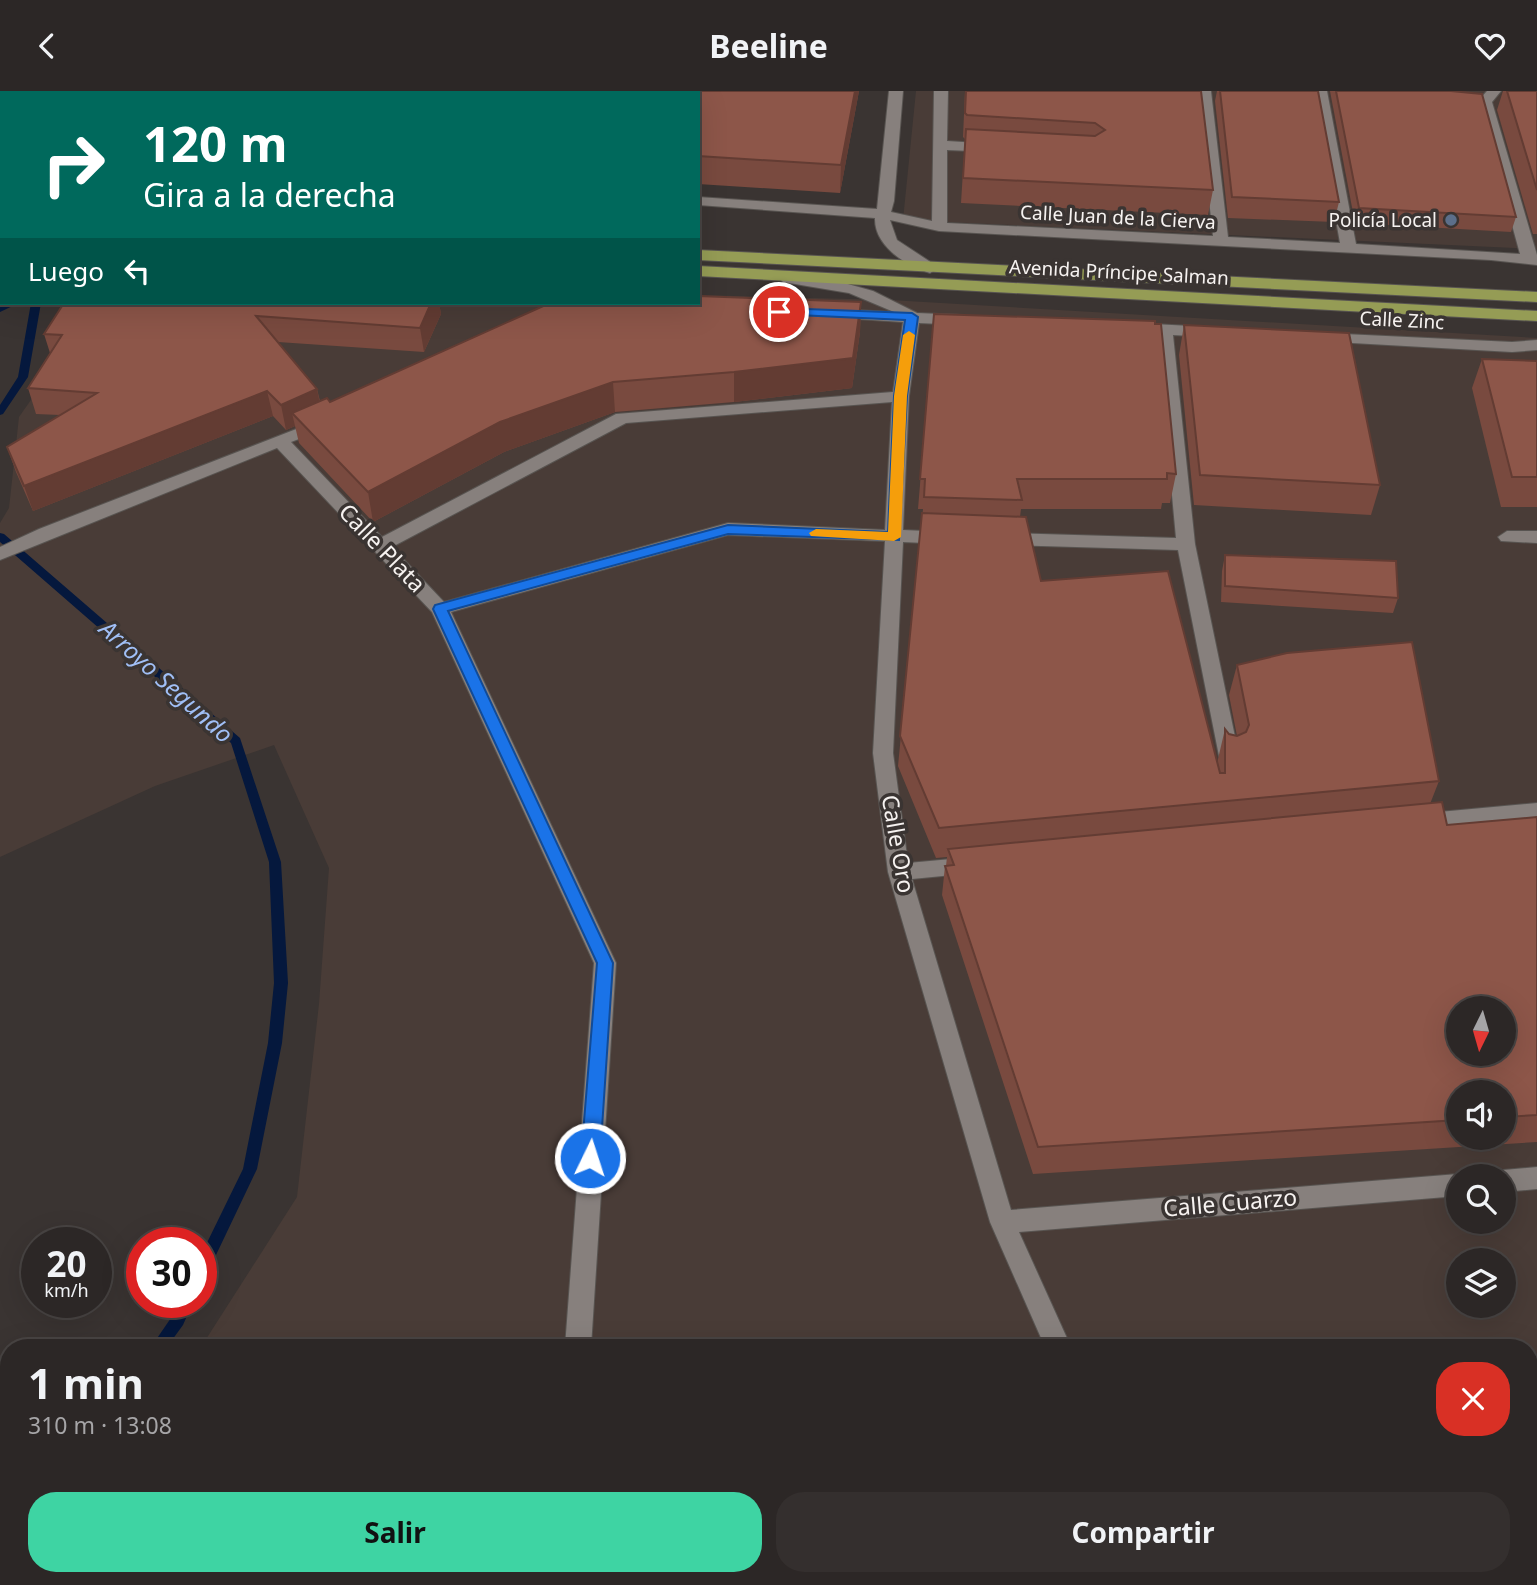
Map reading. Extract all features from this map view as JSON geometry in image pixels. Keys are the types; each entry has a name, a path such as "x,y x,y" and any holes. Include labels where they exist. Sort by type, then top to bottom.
{"main road":[{"name":"Avenida Príncipe Salman","path":"700,255 1537,297"},
{"name":"Avenida Príncipe Salman","path":"700,271 1537,316"}],"street":[{"path":"896,91 887,201 881,213 886,237 898,251 930,268"},
{"path":"939,227 941,91"},
{"path":"1204,91 1221,241"},
{"path":"1320,91 1349,248"},
{"path":"1494,91 1485,101 1533,259"},
{"path":"940,145 1009,149"},
{"name":"Calle Juan de la Cierva","path":"700,201 881,213 939,227 1533,259"},
{"path":"753,274 853,288 892,303 912,317"},
{"path":"815,313 978,320"},
{"name":"Calle Oro","path":"912,317 901,396 883,753 899,872 1002,1222 1055,1339"},
{"path":"1112,327 1221,333"},
{"path":"1165,330 1185,544 1229,756"},
{"name":"Calle Zinc","path":"1304,337 1512,347 1537,345"},
{"path":"380,546 622,418 901,396"},
{"path":"0,554 46,533 281,442 344,414"},
{"name":"Calle Plata","path":"281,442 440,609 605,963 579,1339"},
{"path":"440,609 728,529 964,538"},
{"path":"1507,537 1537,537"},
{"path":"991,539 1185,544"},
{"path":"1398,824 1537,811"},
{"path":"899,872 996,862"},
{"path":"1516,1180 1537,1178"},
{"name":"Calle Cuarzo","path":"1002,1222 1446,1186"}],"shaded area":[{"path":"916,91 1537,91 1537,249 903,220"},
{"path":"700,295 890,300 1537,338 1537,1339 206,1339 297,1197 319,1004 329,868 274,745 155,786 0,857 0,523 9,508 19,417 98,305 700,305"}],"building":[{"path":"700,91 855,91 841,165 700,156"},
{"path":"966,91 1201,91 1213,190 963,178 966,129 1095,136 1105,130 1095,123 967,115"},
{"path":"1220,91 1318,91 1339,202 1232,197"},
{"path":"1336,91 1451,91 1482,94 1516,217 1359,208"},
{"path":"1507,91 1537,91 1537,190"},
{"path":"700,296 861,302 853,358 613,382 500,422 368,492 292,413 327,398 330,402 546,305 700,305"},
{"path":"63,305 430,305 420,328 256,316 317,389 281,405 267,391 24,486 7,447 97,393 28,388 62,335 44,334"},
{"path":"934,314 1155,321 1155,324 1161,324 1176,474 1167,473 1167,479 1017,479 1022,500 924,497 925,479 920,479"},
{"path":"1184,325 1349,333 1380,485 1200,475"},
{"path":"1482,359 1537,361 1537,477 1512,477"},
{"path":"922,513 1026,517 1041,581 1168,571 1220,773 1225,773 1225,729 1229,734 1237,736 1246,732 1249,725 1237,665 1287,653 1412,642 1439,781 939,828 900,736"},
{"path":"1225,555 1396,561 1398,598 1225,586"},
{"path":"1442,802 1447,825 1537,817 1537,1115 1516,1116 1516,1080 1446,1080 1446,1121 1038,1147 945,866 954,865 948,849"}],"waterway":[{"path":"0,309 9,305"},
{"name":"Arroyo Segundo","path":"0,412 23,377 36,305"},
{"name":"Arroyo Segundo","path":"0,536 236,741 275,862 281,983 275,1043 250,1169 217,1238"},
{"name":"Arroyo Segundo","path":"164,1339 179,1318"}],"slow traffic":[{"path":"816,533 894,537 901,396 909,335"}],"place":[{"name":"Policía Local","path":"1451,220"}],"route":[{"path":"590,1158 605,963 440,609 728,529 894,537 901,396 912,317 779,312"}]}
